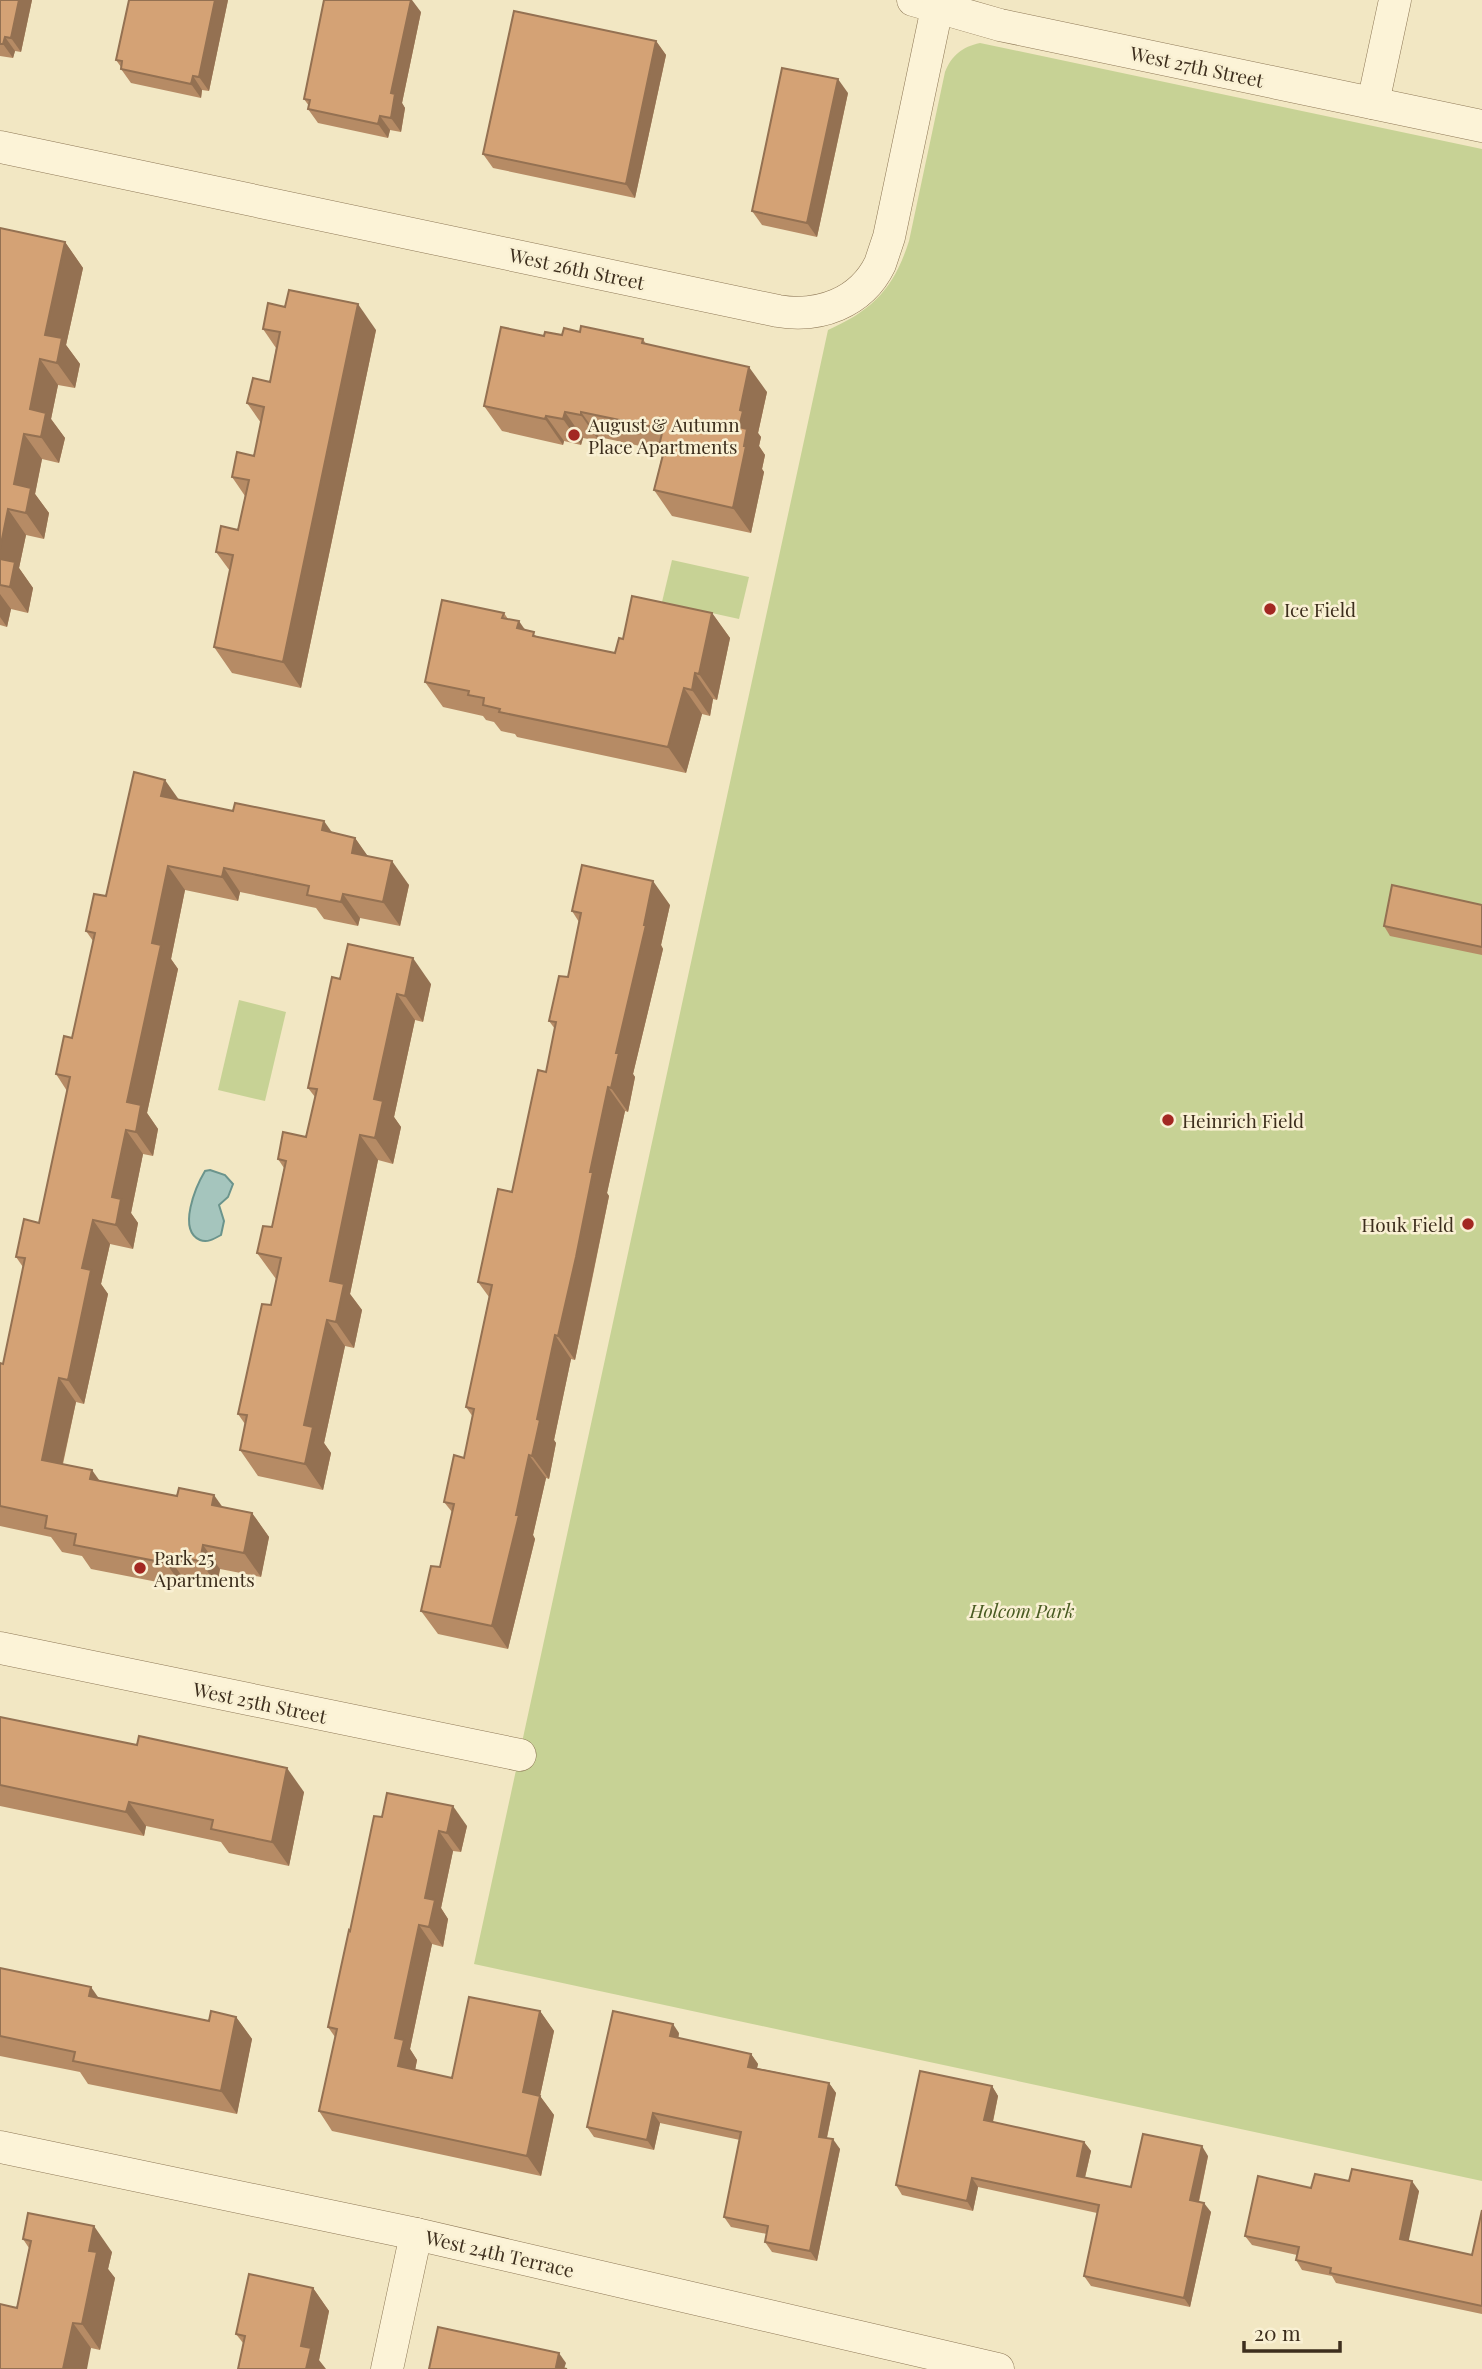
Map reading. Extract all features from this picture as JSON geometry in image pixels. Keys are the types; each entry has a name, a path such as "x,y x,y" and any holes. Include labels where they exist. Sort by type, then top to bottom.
{"street":[{"path":"1373,103 1395,0"},
{"name":"West 27th Street","path":"925,4 1000,25 1482,126"},
{"name":"West 26th Street","path":"0,148 778,311 797,314 823,311 846,302 866,285 879,265 888,237 925,4"},
{"name":"West 25th Street","path":"0,1648 520,1755"},
{"name":"West 24th Terrace","path":"0,2147 416,2234 998,2369"},
{"path":"387,2369 416,2234"}],"green space":[{"name":"Holcom Park","path":"980,43 1482,149 1482,2181 474,1964 828,330 858,314 880,296 896,272 909,241 945,72 958,53"},
{"path":"672,560 749,577 739,619 662,602"},
{"path":"239,1000 286,1012 265,1101 218,1090"}],"water":[{"path":"205,1171 225,1175 233,1184 228,1197 219,1205 224,1221 221,1235 205,1241 193,1235 189,1218 197,1187"}],"building":[{"path":"0,0 19,0 11,38 5,37 3,44 0,44"},
{"path":"129,0 215,0 199,77 193,76 191,84 121,69 122,61 116,60"},
{"path":"324,0 411,0 391,93 395,94 391,118 380,116 378,124 308,109 310,100 304,99"},
{"path":"514,11 656,41 626,184 483,154"},
{"path":"782,68 838,79 807,223 752,211"},
{"path":"0,228 65,242 45,335 62,338 57,363 40,359 30,409 46,413 41,437 24,434 14,484 31,488 26,513 8,509 0,549"},
{"path":"289,290 358,304 283,662 214,647 233,555 216,552 221,526 238,530 249,480 232,477 237,452 254,456 264,407 247,403 253,378 270,382 280,332 263,329 268,303 285,307"},
{"path":"581,326 749,367 739,427 747,429 746,446 733,508 654,490 665,447 659,446 663,429 581,412 581,415 565,412 563,419 546,416 545,419 484,406 501,327 544,336 545,332 562,335 564,328 580,332"},
{"path":"0,559 15,562 10,587 0,585"},
{"path":"632,596 712,613 699,674 695,673 692,690 684,688 668,747 499,712 500,709 483,705 484,698 468,695 469,691 425,682 442,600 504,613 502,618 519,621 517,628 534,632 533,636 615,653 619,638 623,639"},
{"path":"134,772 165,780 161,796 233,811 235,803 324,821 322,830 355,838 352,853 392,861 383,902 343,894 341,902 307,895 309,886 224,868 222,877 168,866 152,943 161,945 127,1102 141,1105 136,1132 126,1130 112,1197 121,1199 116,1225 93,1220 82,1268 91,1270 68,1380 59,1378 42,1460 92,1470 90,1479 177,1496 179,1488 214,1495 212,1505 252,1513 244,1553 203,1545 200,1561 167,1555 166,1563 74,1545 76,1534 45,1528 47,1516 0,1506 0,1363 3,1364 25,1258 16,1257 24,1219 39,1223 70,1077 56,1074 64,1036 72,1038 95,933 86,931 94,894 106,896"},
{"path":"582,865 653,881 646,925 616,1053 619,1053 611,1088 608,1087 590,1172 593,1172 576,1257 558,1336 555,1335 537,1419 540,1420 532,1456 529,1455 516,1515 519,1515 492,1626 421,1611 431,1566 440,1567 454,1504 444,1502 454,1455 464,1458 474,1409 466,1407 492,1285 478,1282 498,1189 512,1192 538,1070 546,1072 556,1022 549,1021 559,976 568,977 581,913 572,911"},
{"path":"1392,885 1482,905 1482,947 1384,926"},
{"path":"348,944 413,958 405,996 397,994 374,1099 383,1101 375,1138 360,1135 330,1281 344,1284 336,1322 327,1320 304,1425 313,1427 305,1464 240,1450 247,1415 238,1414 262,1304 271,1305 281,1258 257,1253 263,1226 272,1227 286,1161 278,1159 283,1132 306,1137 317,1089 308,1088 332,977 340,979"},
{"path":"0,1717 137,1745 139,1736 287,1768 272,1842 211,1829 213,1820 129,1802 126,1812 0,1785"},
{"path":"387,1793 453,1806 447,1833 439,1831 425,1898 435,1900 429,1927 419,1925 395,2038 404,2040 398,2066 452,2078 469,1997 540,2011 523,2092 540,2096 527,2156 319,2111 337,2029 328,2027 374,1816 382,1817"},
{"path":"0,1968 91,1987 89,1996 209,2021 211,2011 236,2017 221,2091 73,2061 75,2052 0,2036"},
{"path":"613,2011 673,2024 670,2036 751,2054 748,2067 829,2083 819,2137 833,2139 810,2251 765,2242 768,2226 724,2217 741,2132 653,2113 647,2140 587,2127"},
{"path":"920,2071 992,2086 984,2120 1084,2142 1077,2176 1131,2187 1143,2134 1202,2146 1190,2200 1204,2203 1184,2298 1084,2276 1099,2205 972,2178 967,2201 896,2185"},
{"path":"1352,2169 1412,2181 1400,2239 1472,2255 1482,2210 1482,2306 1330,2273 1331,2268 1296,2260 1299,2247 1245,2236 1258,2176 1311,2188 1315,2174 1349,2181"},
{"path":"28,2213 94,2226 89,2251 97,2252 82,2324 73,2323 63,2369 0,2369 0,2304 17,2308 31,2241 23,2239"},
{"path":"249,2274 313,2288 301,2346 311,2348 306,2369 238,2369 245,2336 236,2334"},
{"path":"438,2327 559,2353 556,2367 567,2369 429,2369"}],"place":[{"name":"August & Autumn Place Apartments","path":"574,435"},
{"name":"Ice Field","path":"1270,609"},
{"name":"Heinrich Field","path":"1168,1120"},
{"name":"Houk Field","path":"1468,1224"},
{"name":"Park 25 Apartments","path":"140,1568"}]}
